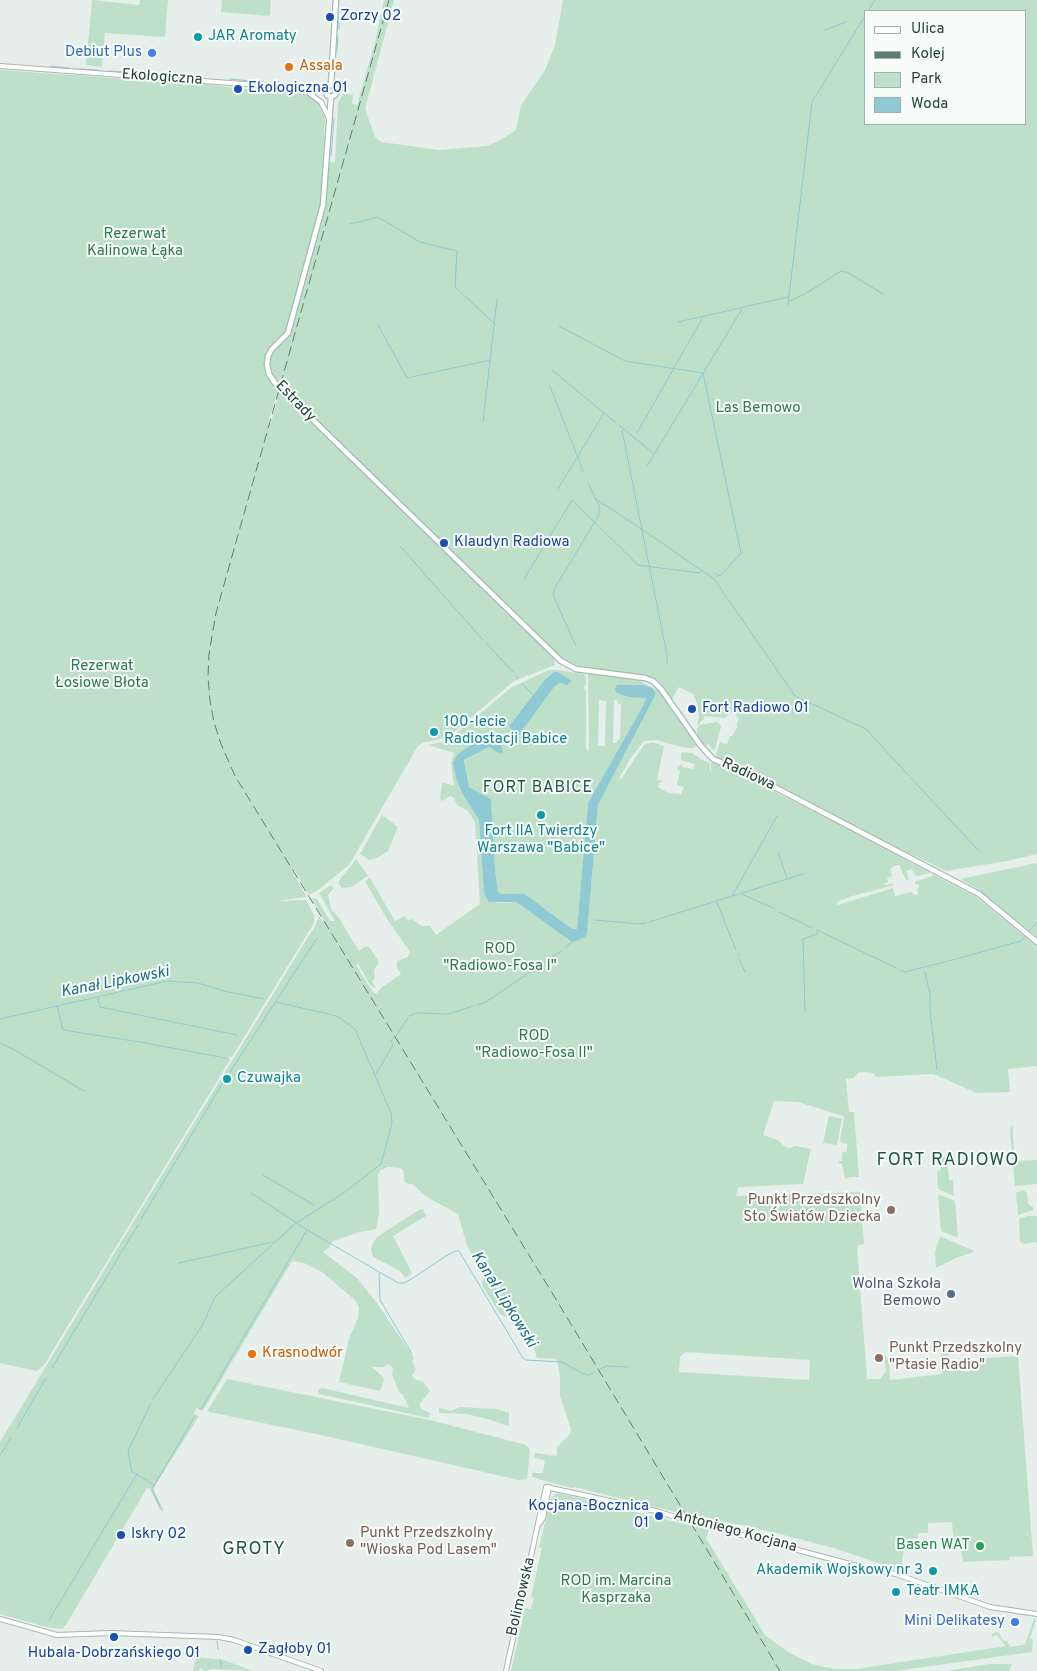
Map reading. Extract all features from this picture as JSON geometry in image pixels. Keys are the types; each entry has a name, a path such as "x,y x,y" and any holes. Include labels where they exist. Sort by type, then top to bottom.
{"main road":[{"path":"331,85 336,0"},
{"path":"331,85 336,86 337,91 331,97 327,95 325,90 327,86 331,85"},
{"name":"Estrady","path":"331,97 323,205 288,333 272,349 268,356 269,374 279,388 465,569"},
{"name":"Radiowa","path":"465,569 566,664 576,669 645,678 653,682 661,689 701,746 713,758 767,783 979,894 1037,942"}],"street":[{"name":"Ekologiczna","path":"0,66 325,90"},
{"path":"303,89 321,102 329,119"},
{"name":"Bolimowska","path":"506,1671 548,1487"},
{"name":"Antoniego Kocjana","path":"548,1487 656,1511 896,1574 990,1607 1037,1614"},
{"path":"0,1619 57,1635 103,1633 219,1636 321,1671"}],"green space":[{"path":"92,0 139,5 140,0 168,0 165,37 105,33 102,67 86,65"},
{"path":"222,0 271,0 270,16 221,12"},
{"name":"Las Bemowo","path":"384,0 394,0 365,109 375,137 382,142 439,150 486,146 497,142 516,130 521,105 545,70 555,45 563,0 1037,0 1037,854 946,871 863,831 859,827 757,776 717,758 716,755 720,742 727,744 730,736 732,736 738,726 736,725 739,719 736,715 731,712 725,718 705,716 697,727 699,716 693,694 679,687 672,699 658,680 648,676 580,668 568,662 548,647 510,609 509,605 505,605 275,379 270,367 272,354 291,329 326,202 329,162 335,162 338,103 343,93 353,95 352,103 357,106 375,42"},
{"path":"0,70 213,85 243,89 270,89 305,93 319,102 325,116 321,205 287,328 270,348 265,362 269,379 278,390 268,423 271,423 279,391 501,606 502,610 507,612 550,654 554,659 555,665 514,681 448,737 422,743 418,746 349,865 318,890 309,895 295,871 292,871 307,897 275,901 306,900 314,915 314,923 232,1057 229,1056 230,1060 44,1365 37,1371 0,1363"},
{"path":"549,670 584,674 586,677 584,688 586,690 586,749 589,750 588,673 635,679 658,690 698,745 693,748 685,748 656,740 644,741 630,759 619,779 621,779 644,745 652,742 664,746 657,780 665,781 659,783 658,787 668,793 681,794 684,787 677,785 680,771 677,769 678,766 682,764 682,767 693,769 695,764 681,760 681,754 683,752 692,753 710,763 710,771 711,763 721,765 845,827 930,873 916,876 912,869 906,871 909,880 906,880 899,865 896,865 890,869 892,876 887,878 888,882 882,884 892,883 894,885 839,901 838,905 893,888 895,896 911,892 915,895 919,894 917,890 920,885 915,884 915,882 934,875 976,897 1037,947 1037,1066 1008,1069 1010,1092 977,1093 933,1074 876,1077 873,1073 866,1072 858,1073 854,1078 846,1079 849,1112 854,1112 859,1177 845,1179 842,1164 839,1163 839,1161 842,1161 842,1153 847,1151 847,1144 841,1143 840,1139 843,1116 798,1102 774,1101 763,1135 778,1140 789,1148 796,1146 811,1149 803,1184 738,1187 736,1196 860,1192 864,1244 857,1246 867,1379 880,1379 886,1371 884,1354 889,1360 890,1380 942,1374 941,1354 948,1351 950,1371 984,1358 1018,1356 1033,1556 1009,1557 1009,1560 963,1562 961,1549 954,1545 952,1522 928,1523 928,1533 918,1533 918,1538 905,1539 901,1571 834,1548 744,1525 684,1516 672,1511 532,1477 532,1473 543,1473 545,1460 534,1458 535,1453 557,1456 557,1447 570,1434 571,1429 560,1396 560,1377 557,1359 537,1358 534,1348 519,1323 500,1314 482,1285 486,1263 480,1263 480,1257 472,1255 467,1245 458,1214 425,1196 414,1185 405,1183 403,1170 388,1167 381,1169 378,1174 379,1213 376,1229 333,1241 329,1248 323,1252 357,1278 377,1303 414,1358 412,1361 416,1370 412,1375 414,1379 423,1382 430,1391 420,1403 421,1409 430,1413 429,1418 319,1394 318,1390 322,1388 409,1408 403,1395 399,1392 392,1374 393,1368 387,1364 384,1367 372,1367 384,1378 380,1391 339,1382 349,1339 358,1318 359,1308 356,1301 322,1272 304,1263 292,1261 204,1409 202,1411 197,1408 195,1410 194,1414 199,1416 153,1489 164,1511 160,1510 150,1489 147,1488 63,1629 46,1627 0,1614 0,1442 314,929 319,916 325,922 311,898 317,899 330,921 335,921 319,893 331,885 334,888 328,895 331,909 339,918 359,951 366,946 370,948 379,962 374,970 375,978 372,981 376,988 370,985 358,964 356,965 374,993 377,993 401,974 397,968 397,961 408,957 410,952 387,919 365,881 370,878 395,921 405,916 406,919 412,919 422,926 430,926 436,935 480,904 475,822 467,810 457,805 454,798 450,796 442,801 440,799 442,782 454,786 451,763 454,753 428,745 447,741 512,687","holes":["544,681 572,682 560,683 554,687 509,726","656,694 598,805 587,934 572,942 516,902 497,903 484,894 479,820 463,795 457,781 458,754 482,737 493,733 500,739 496,752 489,747 464,760 469,787 491,799 498,892 502,894 525,894 572,929 577,929 588,803 644,704 646,697 629,697","599,700 606,701 605,746 598,746","614,700 617,700 618,704 621,704 620,739 617,740 617,743 613,743","685,1352 810,1360 809,1380 679,1372 680,1357"]},
{"path":"716,722 721,727 715,749 713,750 708,744 706,746 710,752 693,730 694,728 697,735 697,729 700,725"},
{"path":"382,815 398,827 388,851 377,858 369,860 360,854"},
{"path":"356,859 368,876 351,887 342,888 338,882"},
{"path":"1037,863 1037,937 976,888 960,879"},
{"path":"829,1116 842,1119 837,1145 823,1143"},
{"path":"1012,1124 1015,1161 1037,1160 1037,1184 1015,1186 1010,1130"},
{"path":"940,1155 947,1158 949,1180 953,1180 954,1196 938,1189 937,1171 941,1170"},
{"path":"1024,1190 1027,1193 1028,1204 1034,1208 1018,1215 1016,1194"},
{"path":"938,1194 955,1201 958,1238 941,1231"},
{"path":"423,1209 426,1216 393,1236 412,1273 405,1278 400,1271 373,1257 371,1250 377,1237"},
{"path":"1027,1216 1037,1216 1037,1242 1024,1244 1020,1242 1019,1219"},
{"path":"940,1236 974,1252 958,1257 936,1268 935,1252"},
{"path":"227,1379 430,1420 526,1445 530,1450 527,1479 519,1480 321,1435 209,1412 208,1410"},
{"path":"460,1407 497,1409 509,1413 509,1426 467,1414 439,1413 439,1408 451,1411"},
{"name":"ROD im. Marcina Kasprzaka","path":"557,1493 709,1530 706,1538 765,1635 788,1652 812,1664 835,1669 856,1669 1006,1646 997,1635 992,1637 992,1634 996,1632 999,1633 1003,1640 1007,1641 1010,1647 1023,1645 1034,1619 1036,1619 1030,1639 1033,1639 1032,1652 895,1671 511,1671 525,1608 531,1609 534,1598 531,1597 542,1548 539,1547 551,1498"},
{"path":"196,1657 224,1660 253,1671 212,1669 204,1671 201,1668 198,1671 193,1671"},
{"path":"989,1664 1012,1664 1009,1671 947,1671"}],"water":[{"path":"554,672 558,672 572,681 567,685 560,683 554,687 518,736 509,726 544,681"},
{"path":"617,685 643,685 652,688 656,694 598,805 587,934 585,937 572,942 516,902 489,902 484,894 479,820 463,795 457,781 453,763 458,754 482,737 493,733 500,739 503,753 496,752 489,747 464,760 469,787 491,799 498,892 502,894 525,894 572,929 577,929 588,803 646,698 629,697 617,693 615,689"}],"waterway":[{"path":"869,10 875,0"},
{"path":"788,305 812,102 864,17"},
{"path":"339,18 339,29"},
{"path":"825,30 846,22"},
{"path":"337,52 338,37"},
{"path":"329,74 330,56"},
{"path":"337,61 337,68"},
{"path":"50,66 69,68"},
{"path":"79,69 98,70"},
{"path":"109,71 127,72"},
{"path":"135,72 156,74"},
{"path":"172,75 180,75"},
{"path":"230,79 250,81"},
{"path":"323,84 327,82"},
{"path":"289,83 314,85"},
{"path":"331,156 334,118"},
{"path":"350,224 378,217 420,242 457,251 455,287 495,324"},
{"path":"789,301 805,294 841,271 847,272 883,294"},
{"path":"678,322 788,297"},
{"path":"483,422 497,299"},
{"path":"647,466 742,309"},
{"path":"637,433 703,317"},
{"path":"378,325 407,378 490,360"},
{"path":"559,326 625,361 703,373 741,553 720,576 716,574"},
{"path":"552,370 616,423"},
{"path":"550,386 583,471"},
{"path":"558,489 604,413"},
{"path":"619,425 653,453"},
{"path":"622,430 667,655 667,663"},
{"path":"576,646 553,595 556,586 599,515 599,506 588,483"},
{"path":"596,499 714,579 795,696 866,729 908,775"},
{"path":"524,579 572,500 638,565 700,573"},
{"path":"400,546 483,640"},
{"path":"486,643 513,672"},
{"path":"522,684 533,695"},
{"path":"911,778 979,851"},
{"path":"732,896 777,816"},
{"path":"778,852 787,879"},
{"path":"649,922 803,874"},
{"path":"742,894 775,909"},
{"path":"717,902 736,950"},
{"path":"779,912 812,928"},
{"path":"595,920 646,923"},
{"path":"1033,927 1037,922"},
{"path":"805,1011 803,939 817,934 817,930 896,968"},
{"path":"900,970 905,972 956,959 1021,941 1025,936"},
{"name":"Kanał Lipkowski","path":"230,1072 317,938"},
{"path":"565,948 572,942"},
{"path":"477,1005 486,1002 561,951"},
{"path":"740,960 745,972"},
{"path":"925,972 930,994 930,1011 937,1070"},
{"name":"Kanał Lipkowski","path":"0,1019 167,981 198,983 224,991 264,999"},
{"path":"98,998 100,1007 237,1035"},
{"name":"Kanał Lipkowski","path":"153,1399 202,1326 215,1297 296,1223 345,1192 381,1164 392,1122 391,1113 355,1029 337,1016 276,1002"},
{"path":"57,1006 63,1030 226,1058"},
{"path":"409,1016 417,1013 449,1014 473,1006"},
{"path":"396,1036 408,1018"},
{"path":"376,1074 393,1045 391,1041 393,1038"},
{"path":"0,1043 84,1091"},
{"path":"141,1219 225,1079"},
{"path":"263,1175 314,1205"},
{"name":"Kanał Lipkowski","path":"251,1193 309,1231 398,1283 404,1283 446,1256 459,1251 523,1358 526,1360 562,1362 583,1374 589,1375 595,1372"},
{"path":"52,1368 138,1225"},
{"path":"201,1409 307,1230"},
{"path":"179,1263 273,1242"},
{"path":"379,1273 380,1300 412,1354"},
{"name":"Kanał Lipkowski","path":"601,1369 606,1366 628,1367"},
{"path":"17,1428 46,1378"},
{"path":"147,1480 132,1472 128,1451 151,1403"},
{"path":"160,1507 152,1489 195,1416"},
{"path":"0,1455 11,1438"},
{"path":"49,1620 137,1474"},
{"path":"148,1481 153,1485"},
{"path":"217,1641 218,1649"},
{"path":"220,1659 221,1666"}],"railway":[{"path":"389,0 216,613 209,654 208,677 214,722 235,776 551,1291 780,1671"}],"place":[{"name":"Zorzy 02","path":"330,17"},
{"name":"JAR Aromaty","path":"198,37"},
{"name":"Debiut Plus","path":"152,53"},
{"name":"Assala","path":"289,67"},
{"name":"Ekologiczna 01","path":"238,89"},
{"name":"Klaudyn Radiowa","path":"444,543"},
{"name":"Fort Radiowo 01","path":"692,709"},
{"name":"100-lecie Radiostacji Babice","path":"434,732"},
{"name":"Fort IIA Twierdzy Warszawa \"Babice\"","path":"541,815"},
{"name":"Czuwajka","path":"227,1079"},
{"name":"Punkt Przedszkolny Sto Światów Dziecka","path":"891,1210"},
{"name":"Wolna Szkoła Bemowo","path":"951,1294"},
{"name":"Krasnodwór","path":"252,1354"},
{"name":"Punkt Przedszkolny \"Ptasie Radio\"","path":"879,1358"},
{"name":"Kocjana-Bocznica 01","path":"659,1516"},
{"name":"Iskry 02","path":"121,1535"},
{"name":"Punkt Przedszkolny \"Wioska Pod Lasem\"","path":"350,1543"},
{"name":"Basen WAT","path":"980,1546"},
{"name":"Akademik Wojskowy nr 3","path":"933,1571"},
{"name":"Teatr IMKA","path":"896,1592"},
{"name":"Mini Delikatesy","path":"1015,1622"},
{"name":"Hubala-Dobrzańskiego 01","path":"114,1637"},
{"name":"Zagłoby 01","path":"248,1650"}],"district":[{"name":"FORT BABICE","path":"538,789"},
{"name":"FORT RADIOWO","path":"948,1161"},
{"name":"GROTY","path":"254,1550"}],"park label":[{"name":"Rezerwat Kalinowa Łąka","path":"135,244"},
{"name":"Rezerwat Łosiowe Błota","path":"102,676"},
{"name":"ROD \"Radiowo-Fosa I\"","path":"500,958"},
{"name":"ROD \"Radiowo-Fosa II\"","path":"534,1046"}]}
